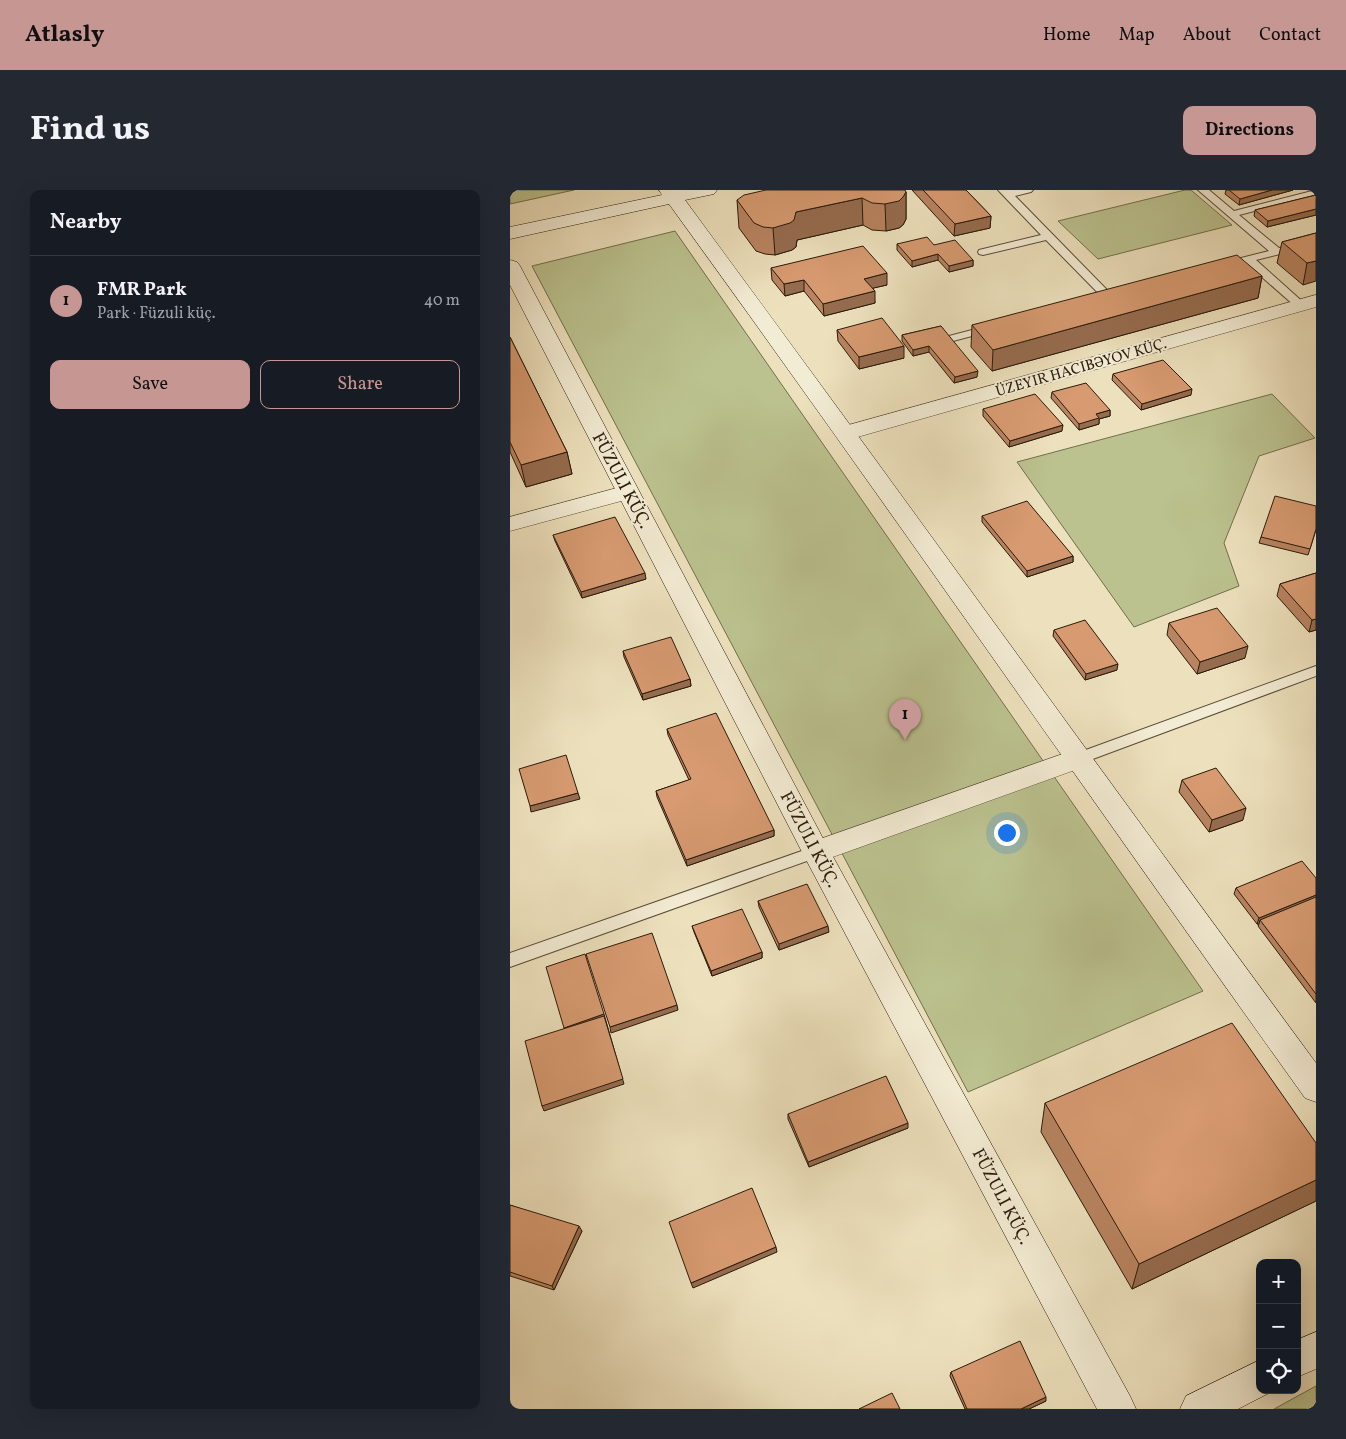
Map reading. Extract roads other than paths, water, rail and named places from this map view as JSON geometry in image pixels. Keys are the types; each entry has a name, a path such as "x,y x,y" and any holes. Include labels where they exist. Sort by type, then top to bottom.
{"street":[{"path":"510,233 670,194 708,190"},
{"path":"670,194 846,434 1076,759 1316,1088"},
{"name":"FÜZULI KÜÇ.","path":"510,266 816,852 1117,1409"},
{"path":"846,434 1308,303"},
{"path":"510,524 628,492"},
{"path":"816,852 1076,759"},
{"path":"1301,1357 1316,1350"},
{"path":"1199,1409 1256,1380"}],"lane":[{"path":"1005,192 1028,190"},
{"path":"1203,190 1277,252"},
{"path":"1005,192 1107,297"},
{"path":"1232,214 1316,192"},
{"path":"983,252 1048,236"},
{"path":"1210,269 1316,242"},
{"path":"1248,260 1308,303"},
{"path":"953,338 1002,325"},
{"path":"1076,759 1316,671"},
{"path":"510,960 816,852"}],"place":[{"name":"FMR Park","path":"905,740"}]}
